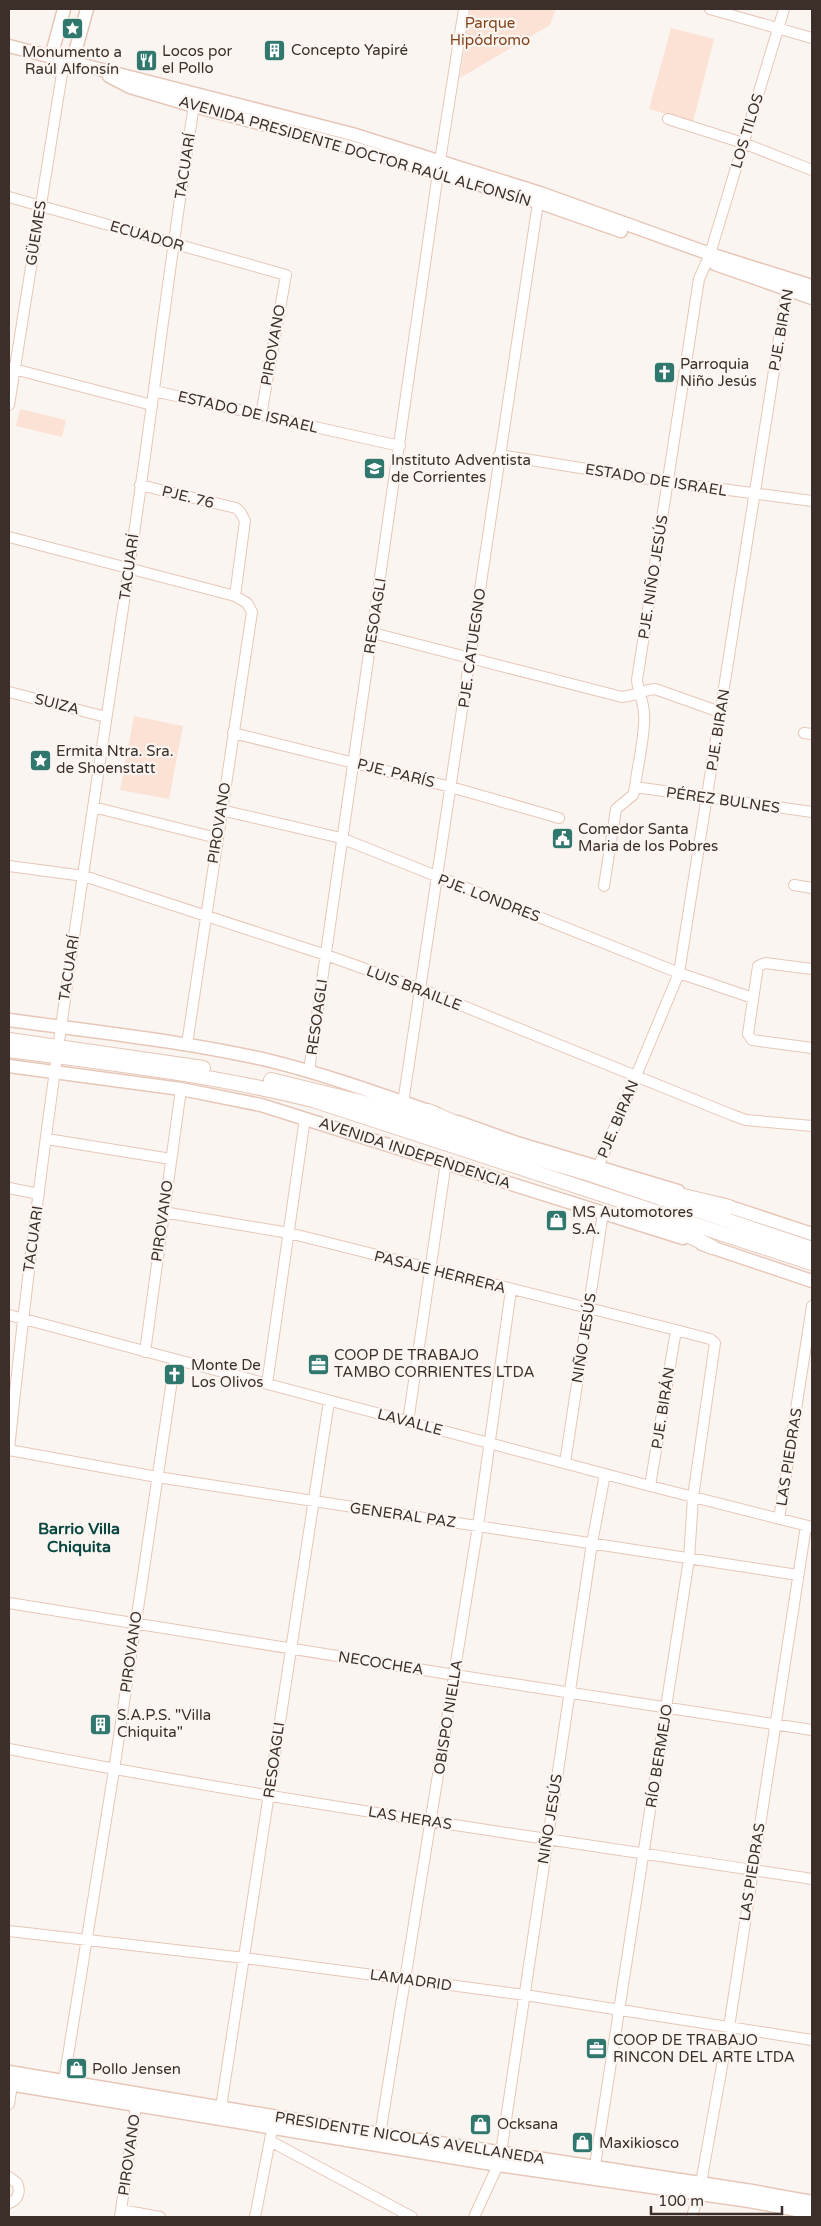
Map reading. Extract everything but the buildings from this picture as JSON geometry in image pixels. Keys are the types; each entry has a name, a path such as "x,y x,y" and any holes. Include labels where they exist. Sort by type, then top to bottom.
{"highway":[{"name":"AVENIDA INDEPENDENCIA","path":"9,1040 57,1051 236,1082 304,1098 592,1189 812,1263"},
{"name":"AVENIDA INDEPENDENCIA","path":"9,1050 57,1051 190,1065 296,1085 369,1104 515,1152 594,1170 812,1250"},
{"path":"428,1111 477,1132 515,1152"},
{"path":"594,1170 729,1207"},
{"path":"592,1189 712,1247"}],"main road":[{"path":"51,57 64,9"},
{"path":"68,62 87,9"},
{"name":"AVENIDA PRESIDENTE DOCTOR RAÚL ALFONSÍN","path":"9,46 98,70 130,87 195,100 328,140 439,167 539,197 788,284 812,298"},
{"name":"AVENIDA PRESIDENTE DOCTOR RAÚL ALFONSÍN","path":"788,284 812,286"},
{"name":"AVENIDA INDEPENDENCIA","path":"9,1020 187,1044 309,1071 594,1170"},
{"name":"AVENIDA INDEPENDENCIA","path":"9,1066 181,1089 225,1097 305,1118 712,1247 812,1281"},
{"path":"729,1207 812,1234"},
{"name":"PRESIDENTE NICOLÁS AVELLANEDA","path":"11,2078 499,2159 812,2202"},
{"name":"PRESIDENTE NICOLÁS AVELLANEDA","path":"700,2188 812,2213"}],"street":[{"name":"RESOAGLI","path":"309,1071 352,762 373,633 439,167 464,9"},
{"path":"710,9 812,38"},
{"name":"LOS TILOS","path":"709,257 784,9"},
{"name":"GÜEMES","path":"9,404 12,368 40,205 68,62"},
{"name":"TACUARÍ","path":"60,1027 129,568 173,244 195,100"},
{"path":"668,119 742,143 812,170"},
{"name":"ECUADOR","path":"9,197 286,275"},
{"name":"PJE. CATUEGNO","path":"403,1103 539,197"},
{"name":"PJE. NIÑO JESÚS","path":"634,788 645,716 643,703 638,693 637,680 699,279 709,257"},
{"name":"PIROVANO","path":"261,415 286,275"},
{"name":"PJE. BIRAN","path":"594,1170 679,973 788,284"},
{"path":"12,368 152,405"},
{"name":"ESTADO DE ISRAEL","path":"154,391 400,446"},
{"name":"ESTADO DE ISRAEL","path":"500,455 754,495 812,501"},
{"name":"PJE. 76","path":"140,485 236,508 241,513 245,521 235,596"},
{"path":"9,537 235,596"},
{"name":"PIROVANO","path":"187,1044 252,612 247,603 235,596"},
{"path":"373,633 622,697 655,689 720,712"},
{"name":"SUIZA","path":"9,692 106,717"},
{"name":"PJE. PARÍS","path":"233,732 451,787 559,818"},
{"path":"604,886 616,809 633,795 634,788"},
{"name":"PÉREZ BULNES","path":"634,788 812,812"},
{"path":"93,806 217,838"},
{"name":"PJE. LONDRES","path":"221,810 341,838 437,878 679,973 753,998"},
{"name":"LUIS BRAILLE","path":"9,866 84,876 206,914 421,990 746,1120 812,1126"},
{"path":"794,885 812,888"},
{"path":"812,969 765,963 758,966 748,1034 752,1040 812,1048"},
{"name":"TACUARI","path":"9,1450 22,1319 47,1140 60,1027"},
{"name":"PIROVANO","path":"145,1352 181,1089"},
{"path":"267,1384 305,1118"},
{"path":"47,1140 171,1159"},
{"path":"408,1422 446,1162"},
{"path":"9,1188 39,1194"},
{"name":"PASAJE HERRERA","path":"163,1212 289,1233 429,1270 676,1330 710,1339 715,1343"},
{"name":"NIÑO JESÚS","path":"565,1464 603,1213"},
{"name":"OBISPO NIELLA","path":"380,2139 478,1526 511,1290"},
{"name":"LAS PIEDRAS","path":"779,1519 812,1306"},
{"name":"LAVALLE","path":"9,1315 489,1444 809,1526"},
{"name":"PJE. BIRÁN","path":"650,1486 676,1330"},
{"name":"RÍO BERMEJO","path":"594,2173 689,1559 693,1497 715,1343"},
{"name":"PIROVANO","path":"63,2087 114,1770 175,1360"},
{"name":"RESOAGLI","path":"220,2113 246,1958 329,1401"},
{"name":"GENERAL PAZ","path":"9,1450 157,1477 798,1575"},
{"name":"NIÑO JESÚS","path":"499,2159 592,1543 605,1474"},
{"name":"LAS PIEDRAS","path":"692,2217 700,2188 729,2027 798,1575 809,1526"},
{"name":"NECOCHEA","path":"9,1603 812,1730"},
{"name":"LAS HERAS","path":"9,1749 114,1770 432,1822 812,1879"},
{"name":"LAMADRID","path":"9,1931 246,1958 525,1995 812,2040"},
{"path":"9,2104 11,2078"},
{"name":"PIROVANO","path":"120,2214 137,2099"},
{"path":"255,2217 274,2122"},
{"path":"270,2141 412,2217"},
{"path":"474,2217 499,2159"},
{"path":"9,2177 17,2183 19,2191 17,2198 9,2203"},
{"path":"120,2214 160,2217"}],"green space":[{"name":"Parque Hipódromo","path":"470,9 556,9 550,25 460,78"},
{"path":"671,28 714,39 693,122 649,109"},
{"path":"20,409 66,420 62,437 16,426"},
{"path":"134,716 183,726 169,799 120,790"}],"place":[{"name":"Monumento a Raúl Alfonsín","path":"72,29"},
{"name":"Concepto Yapiré","path":"275,50"},
{"name":"Locos por el Pollo","path":"146,60"},
{"name":"Parroquia Niño Jesús","path":"664,373"},
{"name":"Instituto Adventista de Corrientes","path":"375,469"},
{"name":"Ermita Ntra. Sra. de Shoenstatt","path":"40,760"},
{"name":"Comedor Santa Maria de los Pobres","path":"562,838"},
{"name":"MS Automotores S.A.","path":"556,1221"},
{"name":"COOP DE TRABAJO TAMBO CORRIENTES LTDA","path":"318,1364"},
{"name":"Monte De Los Olivos","path":"175,1374"},
{"name":"S.A.P.S. \"Villa Chiquita\"","path":"101,1724"},
{"name":"COOP DE TRABAJO RINCON DEL ARTE LTDA","path":"597,2049"},
{"name":"Pollo Jensen","path":"76,2069"},
{"name":"Ocksana","path":"481,2124"},
{"name":"Maxikiosco","path":"583,2143"}],"district":[{"name":"Barrio Villa Chiquita","path":"79,1537"}]}
